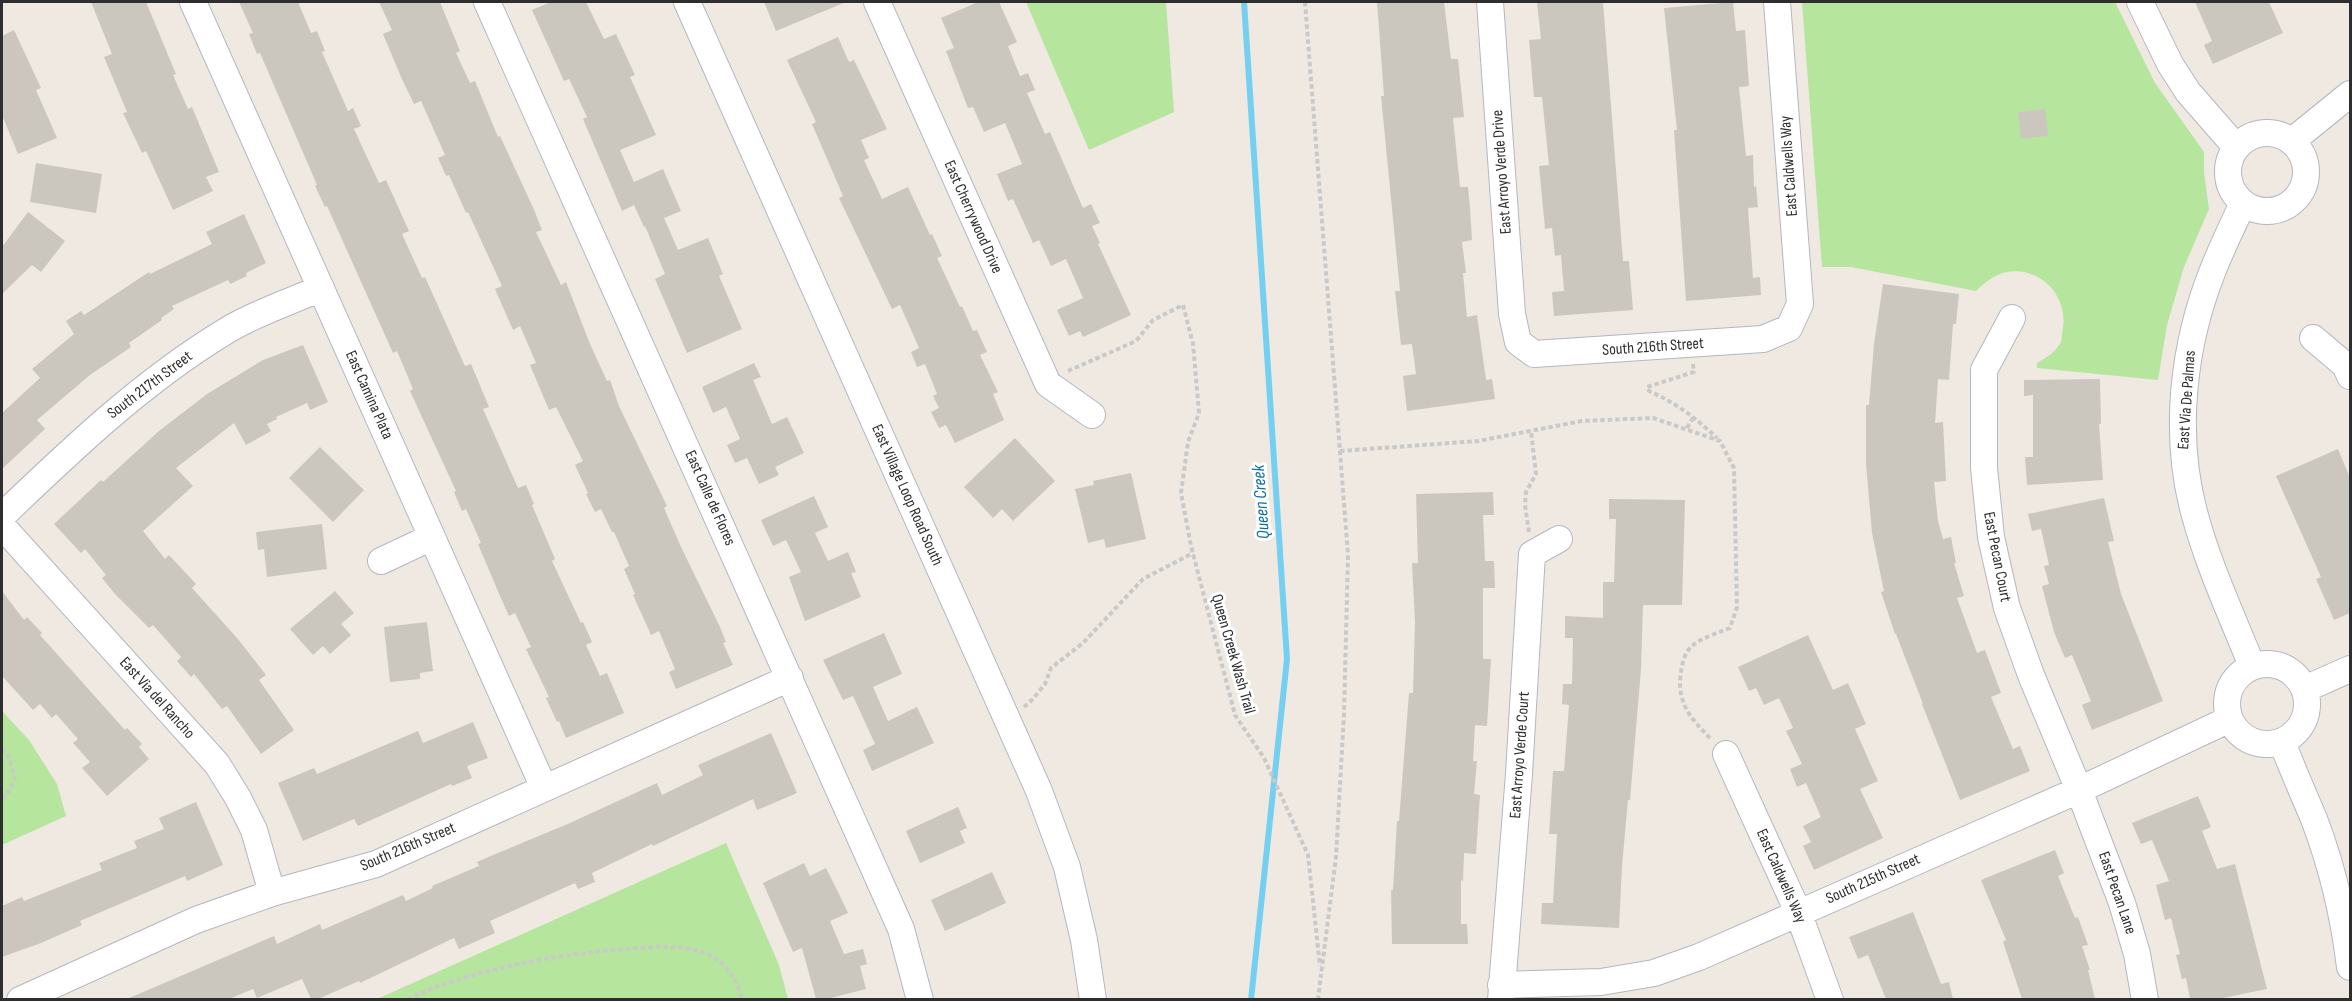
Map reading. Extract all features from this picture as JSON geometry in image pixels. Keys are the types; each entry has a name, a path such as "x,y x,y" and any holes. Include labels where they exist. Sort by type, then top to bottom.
{"street":[{"name":"East Camina Plata","path":"193,2 544,788"},
{"name":"East Calle de Flores","path":"487,2 901,929 920,999"},
{"name":"East Village Loop Road South","path":"687,2 1039,791 1067,867 1084,940 1093,999"},
{"name":"East Cherrywood Drive","path":"877,2 1048,384"},
{"name":"East Arroyo Verde Drive","path":"1490,2 1512,314 1518,342"},
{"name":"East Caldwells Way","path":"1777,2 1800,304 1789,328"},
{"path":"2140,2 2170,64 2188,92 2236,147"},
{"path":"2292,141 2350,94"},
{"path":"2269,132 2292,141 2300,150 2306,167 2304,185 2298,196 2278,210 2254,209 2243,203 2234,194 2229,183 2230,158 2236,147 2245,138 2257,133 2269,132"},
{"name":"East Via De Palmas","path":"2243,203 2212,270 2193,334 2182,423 2183,454 2194,513 2252,666"},
{"name":"South 217th Street","path":"2,516 95,427 162,372 228,330 321,288"},
{"name":"East Pecan Court","path":"2012,318 1984,370 1984,468 1990,537 2007,608 2031,675 2079,790"},
{"name":"South 216th Street","path":"1518,342 1534,354 1763,339 1789,328"},
{"path":"2313,338 2345,365 2350,376"},
{"path":"1048,384 1092,415"},
{"name":"East Via del Rancho","path":"2,526 217,764 254,830 272,893"},
{"path":"381,561 432,537"},
{"path":"1532,554 1559,539"},
{"name":"East Arroyo Verde Court","path":"1501,992 1519,774 1532,554"},
{"path":"2265,663 2283,667 2298,678 2305,689 2307,708 2301,726 2293,736 2282,742 2270,745 2251,741 2236,730 2230,719 2227,707 2228,694 2233,682 2252,666 2265,663"},
{"path":"2305,689 2350,669"},
{"name":"South 216th Street","path":"20,999 196,920 272,893 376,864 790,678"},
{"name":"South 215th Street","path":"1501,992 1601,982 1654,973 1699,957 2079,790 2230,719"},
{"path":"2282,742 2314,820 2331,873 2346,933 2350,967"},
{"name":"East Caldwells Way","path":"1726,754 1798,912 1830,999"},
{"name":"East Pecan Lane","path":"2079,790 2122,903 2137,954 2145,999"}],"path":[{"path":"1305,2 1348,555 1344,714 1336,857 1321,975"},
{"name":"Queen Creek Wash Trail","path":"1048,384 1074,368 1136,341 1153,320 1183,304 1193,344 1199,413 1188,442 1181,493 1193,553 1235,715 1264,758 1308,855 1321,975 1318,999"},
{"path":"1692,344 1694,372 1647,387 1649,391 1694,416 1720,441 1734,468 1737,607 1730,628 1692,646 1682,662 1678,688 1684,706 1695,723 1726,754"},
{"path":"1687,428 1694,416"},
{"path":"1340,451 1478,441 1582,421 1653,418 1720,441"},
{"path":"1531,431 1536,474 1527,492 1525,505 1532,554"},
{"path":"1007,720 1033,699 1045,684 1050,668 1083,643 1143,579 1193,553"},
{"path":"2,749 9,758 15,777 9,791 2,798"},
{"path":"408,999 455,981 542,958 600,951 680,948 708,954 728,969 739,988 742,999"}],"green space":[{"path":"1026,2 1166,2 1174,112 1089,150"},
{"path":"1802,2 2115,2 2155,83 2204,152 2204,173 2209,209 2184,267 2167,325 2158,380 2037,368 2037,363 2054,352 2061,342 2063,316 2061,305 2049,286 2030,274 2019,271 2003,273 1990,279 1976,291 1851,267 1822,267"},
{"path":"2,711 29,740 57,784 66,816 2,845"},
{"path":"726,843 779,965 788,999 377,999"}],"building":[{"path":"91,2 146,2 176,74 173,75 188,109 192,107 219,172 206,177 213,191 173,210 146,151 142,153 123,113 127,112 104,57 112,54"},
{"path":"239,2 298,2 311,33 317,31 325,51 322,52 348,111 353,108 361,126 354,129 379,183 386,180 409,231 402,234 422,278 425,277 465,366 471,364 489,407 483,409 518,488 526,485 555,559 552,561 592,642 586,645 600,676 607,673 624,713 566,738 559,721 557,722 546,698 549,697 526,649 531,647 515,613 509,616 478,544 481,543 466,509 462,511 454,492 456,491 410,391 413,389 397,351 393,353 327,206 325,207 315,186 317,185 260,53 257,54 249,34 253,33"},
{"path":"379,2 440,2 460,51 456,53 470,83 475,81 498,137 500,136 535,212 542,230 536,232 561,285 566,282 590,344 607,381 610,380 619,406 667,506 664,508 681,547 720,627 726,642 723,643 733,665 676,689 669,672 675,669 659,631 651,635 633,595 635,594 624,569 629,566 614,532 601,509 595,512 586,494 588,493 575,465 583,461 556,407 549,410 530,365 536,363 520,326 513,330 495,289 502,286 468,212 466,213 449,175 446,176 438,158 445,155 421,101 414,104 401,77 383,34 392,30"},
{"path":"551,2 586,2 604,39 616,34 635,75 630,77 656,135 620,150 634,182 663,169 681,211 664,218 678,250 708,238 723,274 719,276 742,329 687,353 655,279 665,274 645,226 634,205 622,211 583,119 587,117 569,79 564,81 532,10"},
{"path":"764,2 846,2 776,31"},
{"path":"978,2 999,2 1017,42 1008,46 1020,76 1028,73 1035,90 1027,93 1045,134 1050,132 1083,208 1091,204 1100,223 1092,226 1100,243 1098,244 1131,315 1083,337 1080,331 1069,336 1057,310 1083,298 1066,259 1051,266 1039,240 1033,243 1013,199 1008,201 997,174 1022,164 1005,123 984,132 973,107 968,108 946,51 954,48 941,18"},
{"path":"1377,2 1444,2 1451,59 1458,59 1464,117 1453,118 1460,187 1468,187 1470,208 1472,240 1462,242 1466,273 1463,273 1467,317 1477,315 1486,380 1492,379 1495,399 1407,411 1403,376 1416,374 1412,344 1401,345 1395,291 1400,291 1381,96 1384,96"},
{"path":"1537,2 1603,2 1623,261 1629,261 1633,310 1554,316 1552,292 1564,291 1561,255 1555,256 1552,228 1545,229 1539,166 1549,165 1542,97 1534,97 1529,40 1541,39"},
{"path":"1733,2 1736,31 1745,30 1749,86 1739,87 1746,156 1753,155 1754,187 1756,186 1758,207 1748,208 1753,278 1760,277 1761,295 1686,301 1674,130 1677,130 1664,8"},
{"path":"2195,2 2269,2 2283,33 2213,64 2204,45 2212,41"},
{"path":"14,30 41,88 36,90 57,138 18,154 2,115 2,36"},
{"path":"838,37 849,62 854,60 887,129 861,140 869,158 864,160 882,199 908,187 942,256 937,258 960,307 962,306 973,331 977,330 987,352 980,355 998,392 993,394 1004,420 955,443 946,425 939,428 931,412 939,408 933,396 937,394 925,364 917,367 911,352 919,348 900,305 892,309 839,198 843,196 812,124 816,122 787,60"},
{"path":"2045,109 2048,136 2021,139 2018,112"},
{"path":"36,163 102,174 96,213 30,202"},
{"path":"28,212 65,241 41,272 32,265 2,294 2,247"},
{"path":"244,214 266,263 230,284 228,280 172,306 174,309 161,318 162,320 129,343 131,347 90,375 37,420 45,429 2,469 2,413 40,378 32,369 74,334 66,321 81,311 84,315 149,272 150,274 212,244 206,232"},
{"path":"1883,284 1959,294 1956,324 1953,324 1949,380 1938,379 1935,423 1943,422 1946,481 1934,482 1938,521 1943,539 1951,537 1956,563 1954,563 1964,596 1957,598 1977,653 1985,650 2001,693 1991,697 2013,749 2020,746 2030,771 1960,800 1895,634 1881,592 1884,591 1872,533 1866,464 1866,405 1869,405 1874,344"},
{"path":"303,345 328,402 310,410 307,403 276,417 277,419 267,424 271,431 246,445 234,423 176,468 193,486 143,531 165,559 169,555 196,584 192,588 238,639 266,675 259,680 294,730 261,754 227,706 222,709 194,674 191,677 177,661 181,657 153,625 149,628 115,594 102,578 106,575 85,549 81,553 54,524 101,480 103,482 159,431 207,394 263,360"},
{"path":"754,363 761,377 753,380 772,424 787,417 804,453 775,467 779,475 759,484 747,458 735,463 727,445 740,439 726,407 713,413 702,387"},
{"path":"2100,379 2101,424 2099,424 2103,480 2027,485 2025,457 2033,457 2033,395 2024,396 2024,380"},
{"path":"1015,438 1055,481 1013,521 1002,509 993,518 964,487"},
{"path":"320,447 364,490 333,522 289,478"},
{"path":"2338,449 2350,478 2350,613 2334,620 2316,579 2321,577 2276,476"},
{"path":"1131,473 1146,539 1106,548 1104,539 1088,543 1075,489 1094,485 1093,481"},
{"path":"1493,492 1494,515 1483,515 1485,561 1494,561 1495,588 1483,588 1483,659 1491,659 1487,726 1475,725 1473,761 1477,761 1474,794 1480,795 1476,854 1464,853 1463,881 1461,880 1461,924 1467,924 1468,944 1392,944 1391,890 1393,890 1409,693 1413,693 1415,622 1412,563 1418,563 1416,494"},
{"path":"814,496 828,527 815,533 828,561 848,552 856,572 851,573 861,597 805,621 789,577 801,572 786,540 773,546 761,520"},
{"path":"2104,498 2114,541 2108,542 2121,594 2163,701 2092,730 2082,705 2091,701 2072,655 2065,658 2054,632 2042,586 2049,584 2044,566 2049,565 2041,529 2032,531 2028,514"},
{"path":"1609,499 1685,500 1682,605 1643,605 1641,669 1622,866 1619,928 1541,924 1542,903 1553,903 1557,834 1549,834 1553,771 1564,771 1569,705 1562,704 1563,684 1572,684 1573,638 1565,638 1565,616 1603,618 1603,582 1614,582 1616,519 1609,519"},
{"path":"322,524 327,569 267,577 264,549 258,550 256,532"},
{"path":"2,591 24,620 27,617 42,633 40,635 125,730 127,728 142,744 139,747 149,759 107,796 82,768 90,762 73,743 78,739 56,714 52,718 40,704 33,710 2,676"},
{"path":"335,591 354,613 341,624 351,635 330,654 323,646 313,655 290,629"},
{"path":"427,622 433,671 420,673 420,679 390,682 384,627"},
{"path":"884,633 902,674 873,687 888,721 917,707 934,743 872,771 863,750 875,744 853,696 843,700 823,660"},
{"path":"1808,635 1833,690 1848,683 1866,724 1855,729 1878,781 1860,789 1883,838 1814,870 1803,846 1811,842 1803,826 1821,817 1806,783 1797,787 1790,769 1802,764 1786,731 1793,728 1779,698 1764,705 1756,688 1749,691 1738,667"},
{"path":"473,722 488,758 467,766 472,778 452,786 451,784 358,826 354,819 303,841 278,783 314,768 317,774 418,731 423,743"},
{"path":"771,733 797,793 757,810 753,799 653,846 652,844 592,873 595,882 578,889 575,883 490,921 495,933 459,949 454,938 360,983 359,981 318,999 311,999 302,979 257,998 253,989 229,999 127,999 274,936 277,944 320,924 322,930 403,895 406,901 433,888 432,886 479,866 477,862 657,783 662,795 703,775 698,765"},
{"path":"2198,796 2211,827 2202,831 2217,869 2235,864 2267,989 2218,999 2190,999 2186,978 2182,979 2176,955 2180,954 2171,918 2165,920 2156,885 2169,881 2152,840 2141,844 2132,823"},
{"path":"196,802 223,865 187,881 185,876 80,921 82,925 2,957 2,906 22,897 24,901 102,870 99,863 137,848 134,841 164,829 159,818"},
{"path":"958,807 967,828 960,831 965,843 920,863 906,831"},
{"path":"2055,850 2064,873 2058,876 2075,918 2078,917 2088,945 2082,946 2090,970 2088,970 2095,999 2022,999 2003,942 2006,940 1981,880"},
{"path":"804,863 810,876 826,868 839,894 848,913 830,921 844,954 863,949 867,964 860,966 866,989 827,999 816,999 802,948 793,952 763,883"},
{"path":"992,872 1006,903 945,931 931,900"},
{"path":"1913,912 1941,984 1949,982 1953,999 1886,999 1868,955 1858,959 1849,937"}],"waterway":[{"name":"Queen Creek","path":"1244,2 1287,659 1251,1000"}]}
